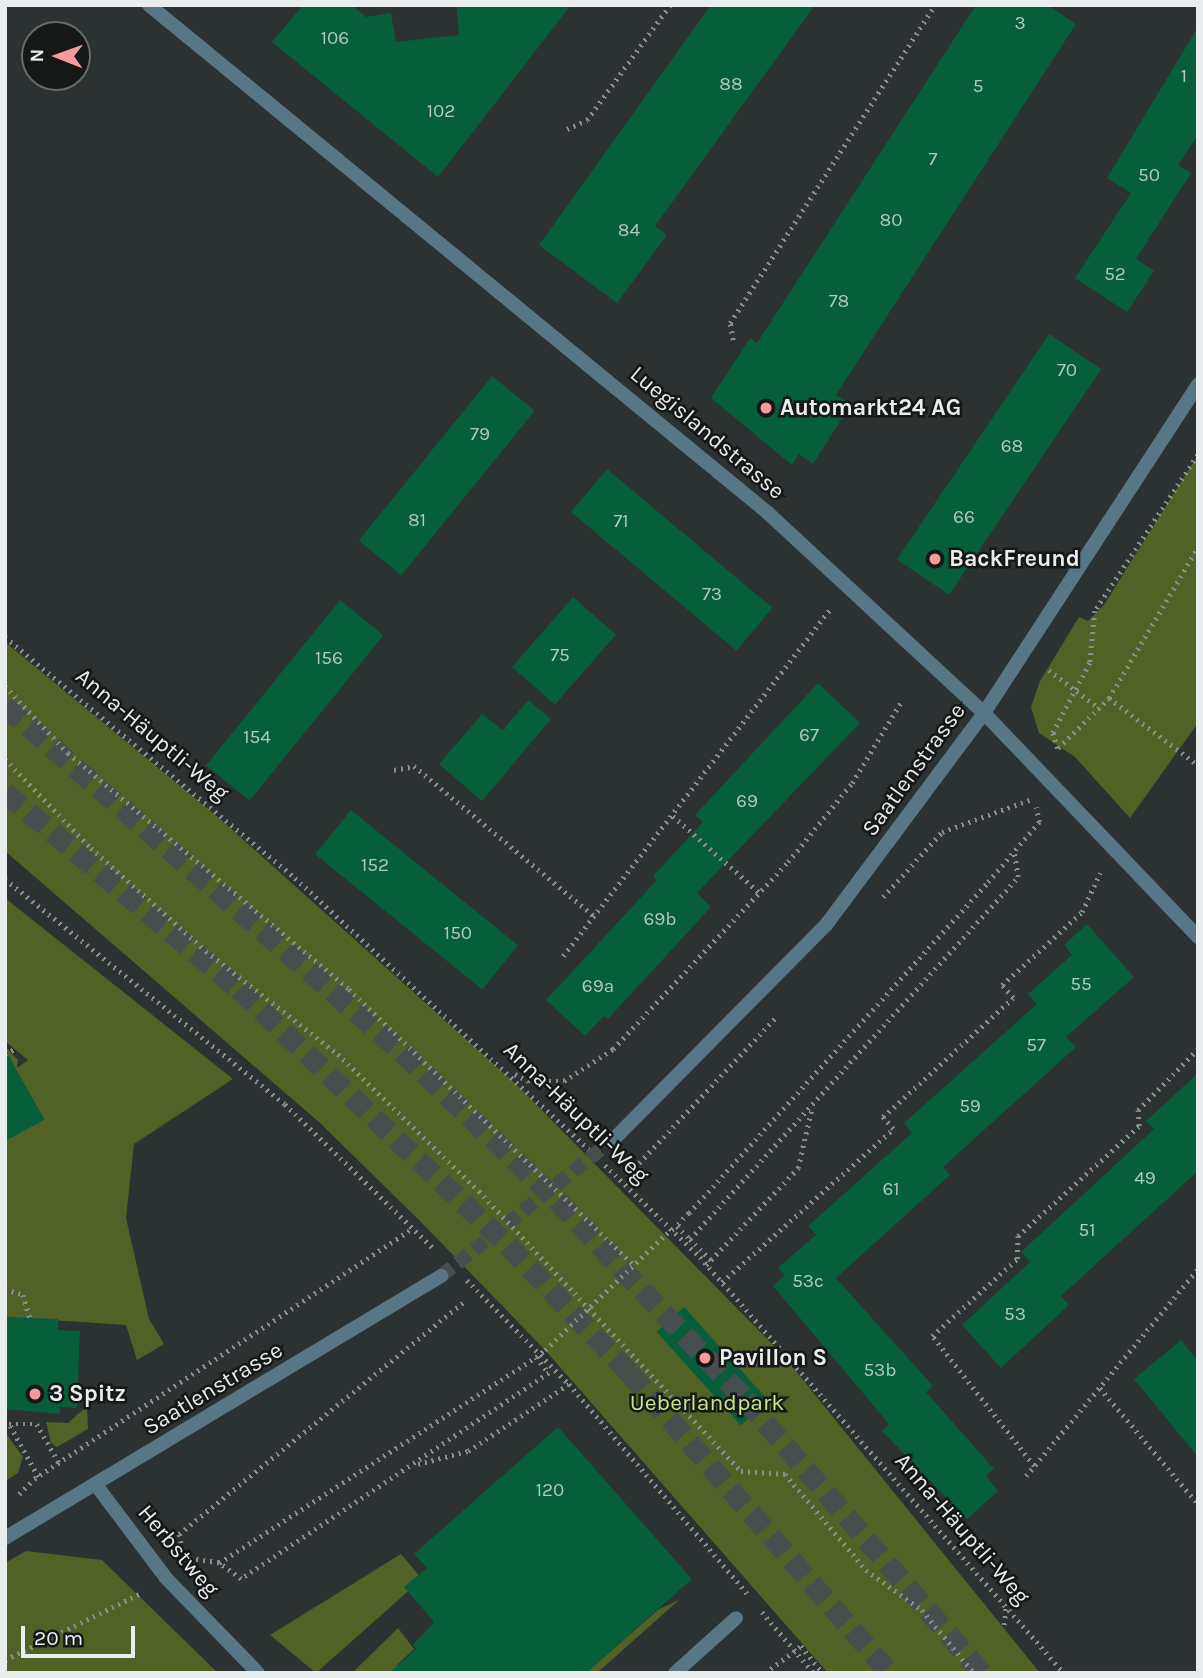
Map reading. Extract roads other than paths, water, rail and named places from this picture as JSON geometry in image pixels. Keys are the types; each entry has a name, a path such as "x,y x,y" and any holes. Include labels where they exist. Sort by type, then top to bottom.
{"street":[{"name":"Luegislandstrasse","path":"149,5 768,513 984,713 1198,937"},
{"name":"Saatlenstrasse","path":"614,1139 826,925 984,713 1198,385"},
{"name":"Saatlenstrasse","path":"5,1538 441,1276"},
{"name":"Herbstweg","path":"96,1485 166,1578 258,1673"},
{"path":"676,1673 736,1618"}],"tunnel":[{"path":"5,706 402,1052 557,1200 745,1399 982,1673"},
{"path":"5,792 239,989 508,1245 629,1372 890,1673"},
{"path":"441,1276 614,1139"}],"place":[{"name":"Automarkt24 AG","path":"766,408"},
{"name":"BackFreund","path":"935,559"},
{"name":"Pavillon S","path":"705,1358"},
{"name":"3 Spitz","path":"35,1394"}],"park label":[{"name":"Ueberlandpark","path":"707,1403"}]}
